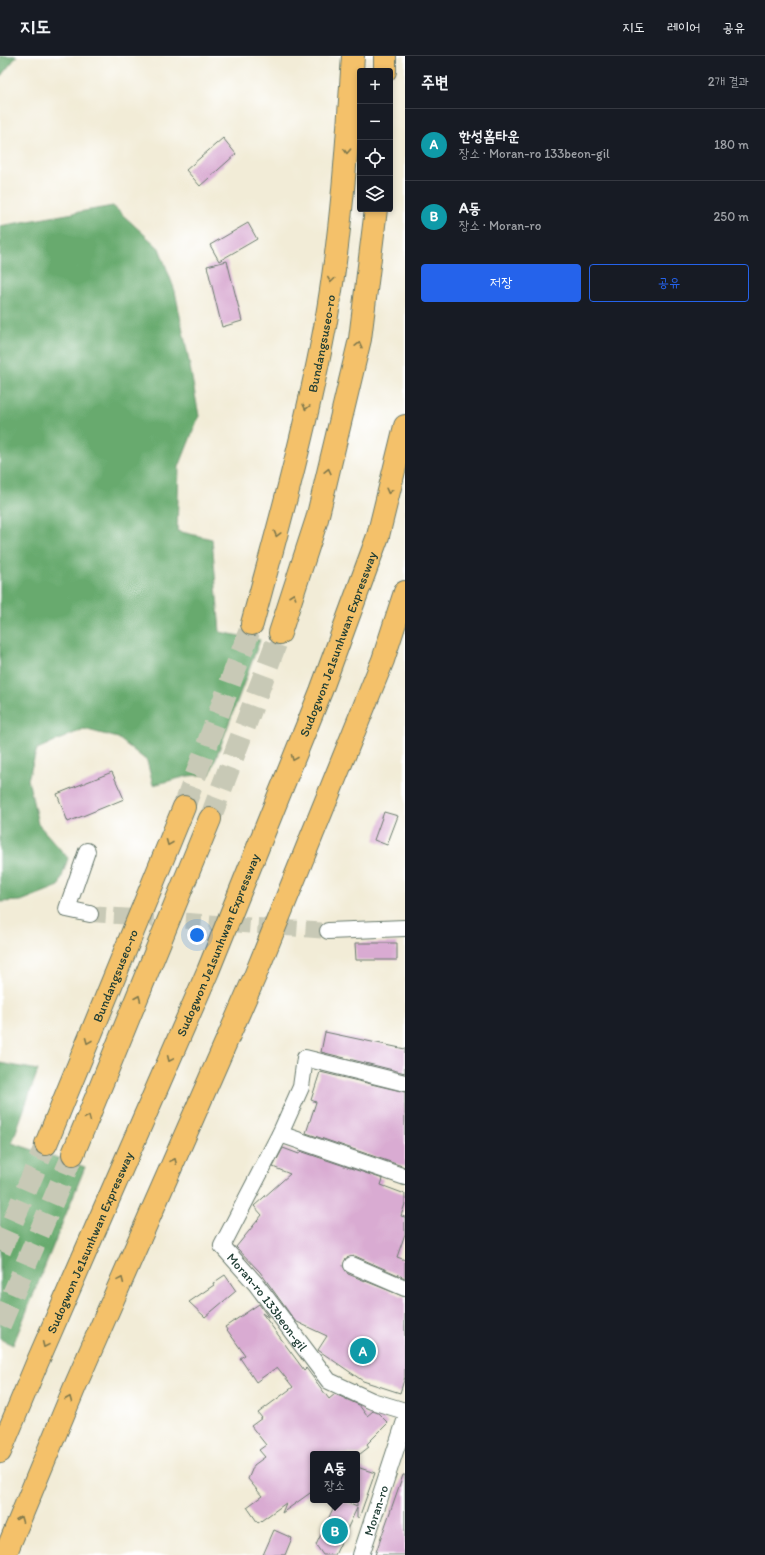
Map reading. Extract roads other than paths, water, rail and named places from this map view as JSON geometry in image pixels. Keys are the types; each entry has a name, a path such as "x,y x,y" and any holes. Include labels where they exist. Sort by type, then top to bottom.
{"highway":[{"name":"Bundangsuseo-ro","path":"252,624 284,506 325,326 346,176 353,56"},
{"path":"385,56 385,68"},
{"path":"280,633 317,519 358,347 376,212"},
{"name":"Sudogwon Je1sunhwan Expressway","path":"0,1452 40,1356 208,971 318,698 378,536 405,426"},
{"path":"5,1555 76,1384 255,976 383,660 405,592"},
{"name":"Bundangsuseo-ro","path":"46,1144 184,807"},
{"path":"73,1154 210,819"}],"street":[{"path":"87,851 68,909 90,914"},
{"path":"328,930 405,928"},
{"name":"Moran-ro 133beon-gil","path":"405,1083 305,1058 301,1087 280,1134 222,1246 256,1284 328,1381 372,1401 405,1411"},
{"path":"280,1134 405,1177"},
{"path":"352,1265 405,1288"},
{"name":"Moran-ro","path":"361,1555 405,1421"}],"tunnel":[{"path":"184,807 252,624"},
{"path":"210,819 280,633"},
{"path":"90,914 328,931"},
{"path":"0,1251 46,1144"},
{"path":"0,1325 73,1154"}],"place":[{"name":"한성홈타운","path":"363,1351"},
{"name":"A동","path":"335,1531"}]}
